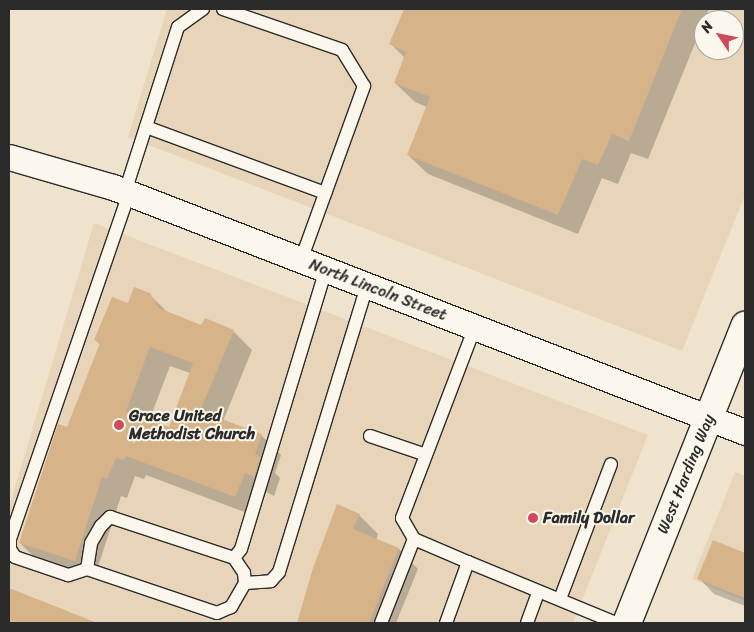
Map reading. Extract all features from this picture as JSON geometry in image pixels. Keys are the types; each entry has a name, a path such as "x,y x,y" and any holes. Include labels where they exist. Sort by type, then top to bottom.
{"street":[{"name":"North Lincoln Street","path":"9,156 127,193 745,432"},
{"name":"West Harding Way","path":"627,623 745,326"}],"lane":[{"path":"87,570 91,543 101,526 110,517 234,558 244,573 245,582 231,607 218,613 87,570 68,574 15,556 10,549 10,538 127,193 146,126 178,27 202,9"},
{"path":"223,9 342,50 364,86 302,260"},
{"path":"146,126 325,193"},
{"path":"234,558 241,549 326,270"},
{"path":"245,582 271,581 279,572 367,286"},
{"path":"475,327 402,518 414,539 616,623"},
{"path":"370,436 426,455"},
{"path":"560,599 611,464"},
{"path":"381,623 414,539"},
{"path":"446,623 468,562"},
{"path":"527,623 538,592"}],"shaded area":[{"path":"167,9 745,9 745,195 682,351 128,137"},
{"path":"94,223 648,435 573,623 9,623 9,507"},
{"path":"735,472 745,476 745,601 692,579"}],"building":[{"path":"404,9 682,9 629,141 612,134 598,165 582,159 558,215 407,155 430,97 394,83 406,52 389,44"},
{"name":"Grace United Methodist Church","path":"134,287 150,293 159,308 201,325 205,318 234,330 200,411 262,434 255,454 261,457 254,477 245,473 235,497 126,456 124,460 116,458 107,479 102,477 75,561 19,543 58,424 67,427 100,343 94,340 112,297 128,303","holes":["150,347 193,363 169,427 126,411"]},
{"path":"337,504 360,514 353,529 399,548 369,623 297,623 313,568"},
{"path":"713,540 745,553 745,598 697,579"},
{"path":"9,588 95,622 95,623 9,623"}],"place":[{"name":"Grace United Methodist Church","path":"119,425"},
{"name":"Family Dollar","path":"533,518"}]}
